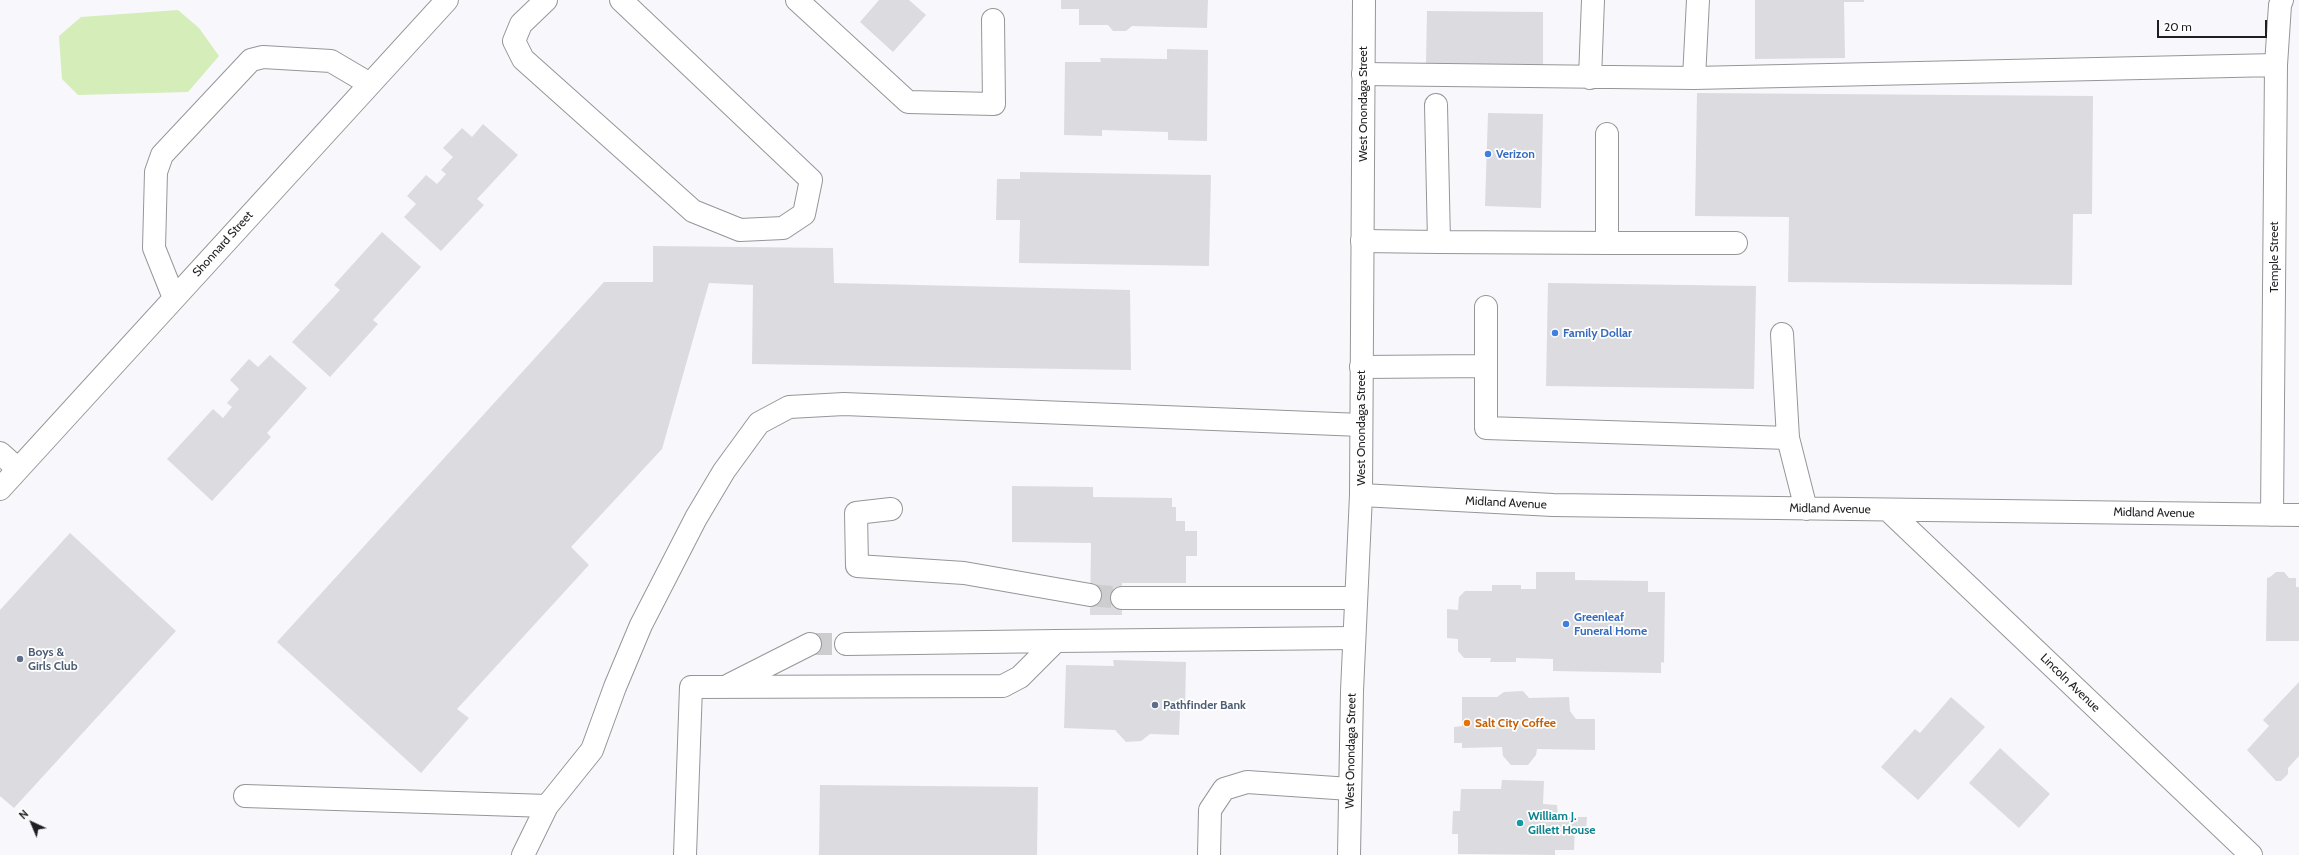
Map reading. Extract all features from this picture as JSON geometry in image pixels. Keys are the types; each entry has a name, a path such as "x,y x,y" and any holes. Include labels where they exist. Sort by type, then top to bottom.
{"street":[{"name":"Shonnard Street","path":"0,489 447,0"},
{"path":"546,0 521,24 514,41 523,59 692,211 740,230 783,228 804,214 811,180 621,0"},
{"path":"797,0 908,102 994,104 993,20"},
{"name":"West Onondaga Street","path":"1349,855 1354,638 1361,495 1364,0"},
{"path":"1590,78 1594,0"},
{"path":"1694,78 1698,0"},
{"name":"Temple Street","path":"2272,515 2276,65 2280,5 2282,0"},
{"path":"174,298 154,248 156,172 162,155 251,60 263,57 331,61 370,84"},
{"path":"1363,74 1590,78 1694,78 2276,65"},
{"path":"1436,105 1439,242"},
{"path":"1607,134 1607,243"},
{"path":"1362,241 1736,243"},
{"path":"1486,307 1486,428 1788,438"},
{"path":"1782,334 1788,438 1806,509"},
{"path":"1361,367 1486,366"},
{"path":"523,855 547,806 592,750 615,687 641,625 696,518 724,471 759,423 789,407 844,404 1361,425"},
{"path":"0,453 18,469"},
{"name":"Midland Avenue","path":"1361,495 1553,505 2299,515"},
{"path":"891,509 856,513 857,566 964,573 1090,595"},
{"name":"Lincoln Avenue","path":"1888,510 2251,855"},
{"path":"1122,598 1356,598"},
{"path":"846,644 1354,638"},
{"path":"685,855 691,687 1003,686 1020,678 1056,641"},
{"path":"726,687 810,644"},
{"path":"1209,855 1210,810 1224,789 1247,782 1350,789"},
{"path":"245,796 547,806"}],"green space":[{"path":"178,10 199,28 219,56 188,92 78,95 62,79 59,36 81,17"}],"building":[{"path":"879,0 909,0 926,15 893,52 860,22"},
{"path":"1061,0 1208,0 1207,28 1132,26 1126,31 1113,31 1108,25 1079,25 1079,9 1061,9"},
{"path":"1755,0 1864,0 1864,2 1844,2 1845,58 1755,59"},
{"path":"1427,11 1543,12 1543,65 1426,63"},
{"path":"1167,49 1208,50 1207,141 1168,140 1168,132 1102,130 1102,136 1064,135 1065,62 1101,62 1100,58 1167,59"},
{"path":"1697,93 2093,96 2092,214 2073,214 2072,285 1788,282 1789,217 1695,216"},
{"path":"1488,113 1543,114 1541,208 1485,206"},
{"path":"483,124 518,155 477,199 484,205 441,251 404,217 416,204 407,196 426,175 437,184 446,174 441,170 453,157 443,148 462,128 472,137"},
{"path":"1020,172 1211,175 1209,266 1019,263 1020,220 996,220 997,179 1020,179"},
{"path":"382,232 421,267 373,320 378,324 330,377 292,342 340,290 334,285"},
{"path":"653,246 833,248 834,283 1130,290 1131,370 752,364 753,285 709,283 662,449 571,547 589,565 457,709 469,718 421,773 277,642 604,282 653,282"},
{"path":"1548,283 1756,286 1754,389 1546,386"},
{"path":"270,355 307,388 267,433 271,437 212,501 167,459 213,409 223,418 232,407 227,403 239,389 230,380 249,359 258,367"},
{"path":"1012,486 1093,487 1093,497 1172,498 1172,507 1176,507 1176,521 1185,521 1185,531 1197,531 1197,556 1186,556 1186,583 1122,583 1122,615 1090,615 1091,543 1012,542"},
{"path":"70,533 176,631 14,808 0,796 0,610"},
{"path":"1536,572 1575,572 1575,580 1648,581 1648,592 1665,592 1664,663 1661,662 1661,673 1553,671 1553,659 1516,658 1516,662 1490,662 1491,658 1464,658 1458,651 1458,639 1447,638 1447,609 1458,610 1459,597 1465,591 1492,591 1492,585 1521,585 1521,589 1536,589"},
{"path":"2276,572 2284,572 2289,578 2296,578 2296,587 2299,587 2299,641 2266,641 2267,578"},
{"path":"1113,660 1186,662 1185,711 1180,711 1179,735 1150,734 1141,741 1126,742 1115,730 1064,728 1066,665 1114,666"},
{"path":"2299,682 2299,756 2288,768 2288,774 2281,781 2276,781 2247,750 2269,726 2263,720"},
{"path":"1523,691 1529,698 1569,697 1570,711 1576,719 1595,719 1595,750 1537,749 1536,755 1528,765 1511,765 1503,756 1502,747 1462,748 1462,743 1454,743 1454,727 1462,726 1462,697 1497,697 1504,692"},
{"path":"1951,697 1985,727 1918,800 1881,767 1915,729 1920,733"},
{"path":"2000,748 2050,794 2019,828 1969,783"},
{"name":"William J. Gillett House","path":"1502,780 1544,781 1543,804 1557,805 1558,817 1587,817 1586,830 1575,829 1574,850 1555,850 1555,855 1458,854 1458,834 1452,834 1453,811 1460,811 1461,789 1501,789"},
{"path":"820,785 1038,787 1037,855 819,855"}],"tunnel":[{"path":"1090,595 1122,598"},
{"path":"810,644 846,644"}],"place":[{"name":"Verizon","path":"1488,154"},
{"name":"Family Dollar","path":"1555,333"},
{"name":"Greenleaf Funeral Home","path":"1566,624"},
{"name":"Boys & Girls Club","path":"20,659"},
{"name":"Pathfinder Bank","path":"1155,705"},
{"name":"Salt City Coffee","path":"1467,723"},
{"name":"William J. Gillett House","path":"1520,823"}]}
